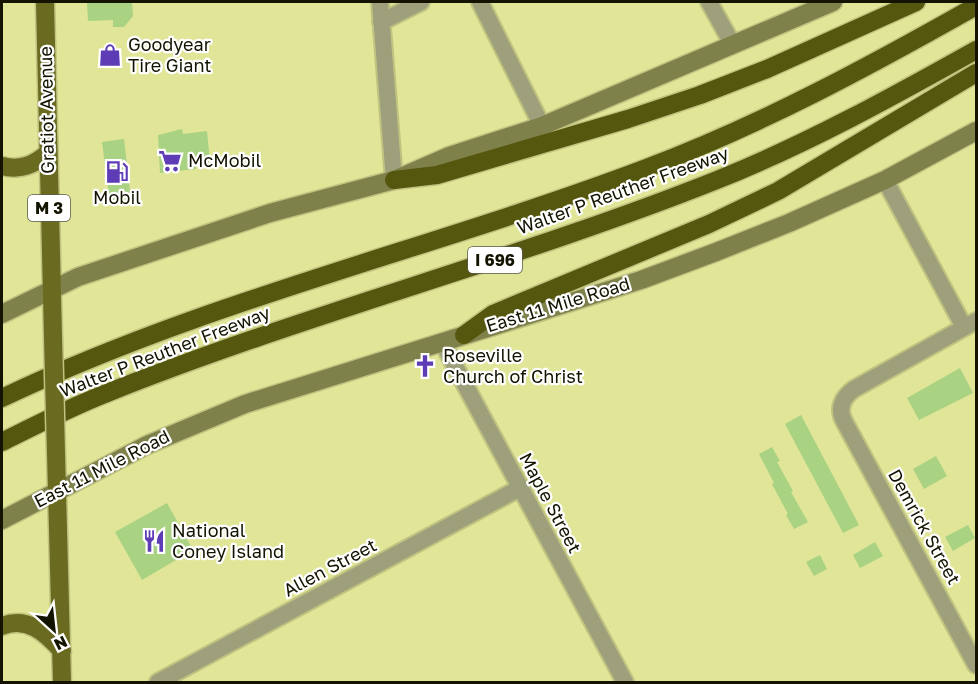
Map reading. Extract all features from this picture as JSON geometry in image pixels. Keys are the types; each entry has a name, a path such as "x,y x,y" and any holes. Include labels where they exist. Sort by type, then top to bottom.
{"highway":[{"path":"394,180 437,175 699,95 777,65 916,2"},
{"name":"Walter P Reuther Freeway","path":"2,398 36,381 146,337 600,185 688,152 775,114 829,87 976,6"},
{"name":"Walter P Reuther Freeway","path":"2,442 99,396 196,359 524,250 719,179 804,141 884,101 976,50"},
{"path":"464,335 493,314 709,224 778,191 976,73"}],"main road":[{"name":"Gratiot Avenue","path":"45,2 51,290"},
{"path":"2,314 78,277 270,213 394,180 449,156 542,126 833,2"},
{"name":"East 11 Mile Road","path":"2,520 57,490 193,424 246,404 641,280 716,252 789,223 885,180 976,131"},
{"path":"2,166 20,168 39,161 48,153"},
{"name":"M 3","path":"51,290 62,682"},
{"path":"2,626 13,622 23,622 41,631 62,651"}],"street":[{"path":"380,2 394,180"},
{"path":"381,22 421,2"},
{"path":"480,2 542,126"},
{"path":"709,2 733,45"},
{"path":"885,180 970,324"},
{"name":"Demrick Street","path":"970,324 854,389 847,394 841,406 841,415 976,664"},
{"name":"Maple Street","path":"442,342 625,682"},
{"name":"Allen Street","path":"158,682 520,488"}],"building":[{"path":"87,2 132,2 133,16 124,27 113,27 113,20 88,21"},
{"path":"182,129 183,134 207,131 210,162 196,164 196,169 160,173 158,135"},
{"path":"124,139 131,200 110,203 102,142"},
{"path":"960,368 973,393 919,420 907,398"},
{"path":"801,415 859,525 843,533 785,424"},
{"path":"772,447 780,461 777,462 793,491 791,492 808,522 794,529 759,454"},
{"path":"936,456 947,476 924,489 913,469"},
{"name":"National Coney Island","path":"167,503 193,550 142,580 115,532"},
{"path":"968,525 975,538 953,551 945,537"},
{"path":"875,542 883,556 860,568 853,555"},
{"path":"820,555 827,569 814,576 806,562"}],"place":[{"name":"Goodyear Tire Giant","path":"110,55"},
{"name":"McMobil","path":"170,161"},
{"name":"Mobil","path":"117,172"},
{"name":"Roseville Church of Christ","path":"425,366"},
{"name":"National Coney Island","path":"154,541"}]}
